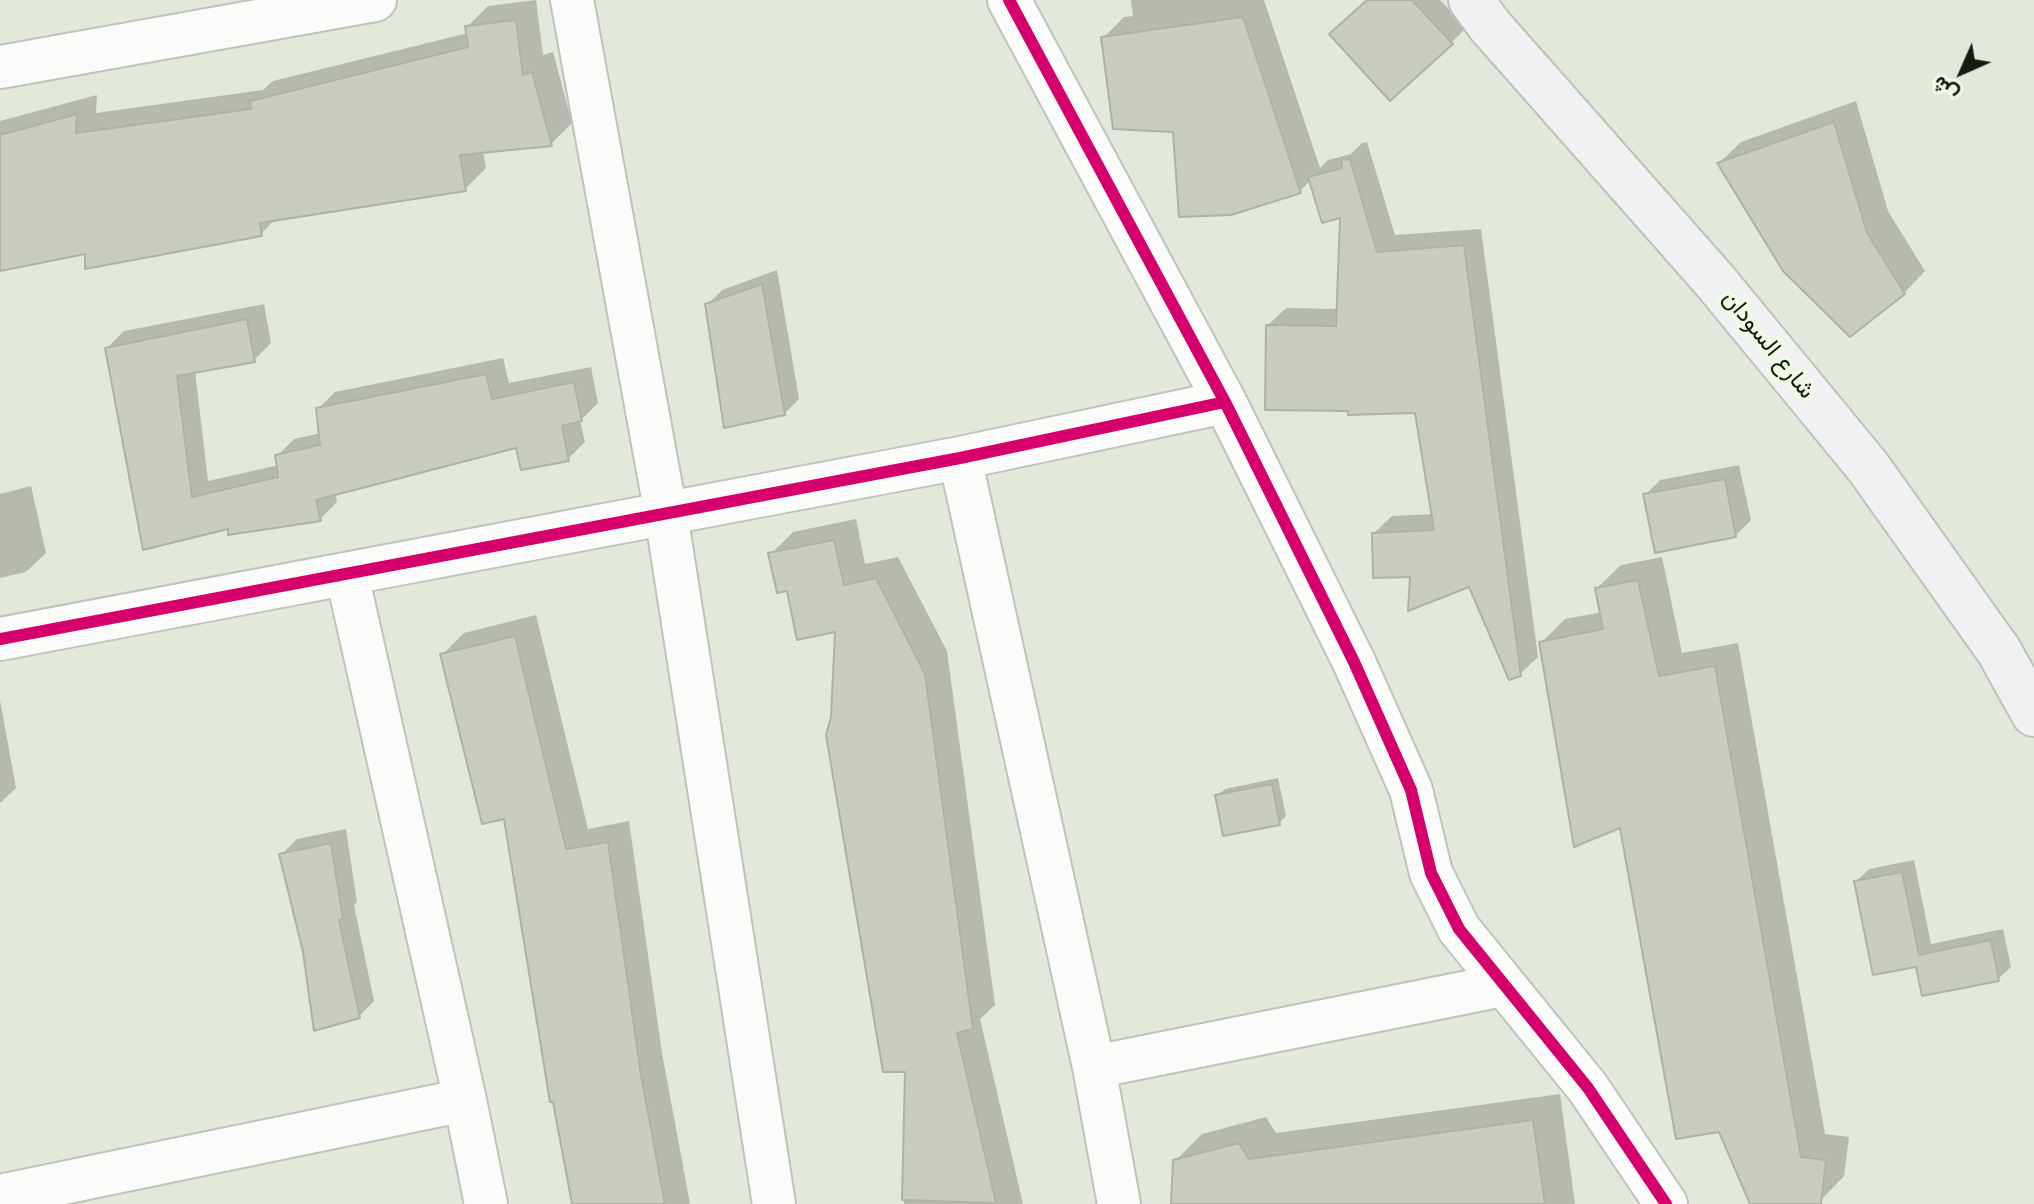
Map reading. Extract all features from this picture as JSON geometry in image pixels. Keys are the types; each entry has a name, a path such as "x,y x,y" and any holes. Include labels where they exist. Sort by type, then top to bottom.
{"main road":[{"name":"شارع السودان","path":"1471,0 1490,26 1715,281 1868,467 1999,651 2034,714"}],"street":[{"path":"0,67 215,13 375,0"},
{"path":"572,0 666,514 774,1204"},
{"path":"1009,0 1225,402 1354,662 1411,790 1431,873 1459,929 1588,1088 1666,1204"},
{"path":"0,639 960,458 1225,402"},
{"path":"960,458 1094,1067 1119,1204"},
{"path":"347,575 486,1204"},
{"path":"1094,1067 1503,985"},
{"path":"0,1196 465,1100"}],"building":[{"path":"1367,0 1412,0 1453,44 1390,101 1329,34"},
{"path":"1243,17 1301,193 1231,215 1179,217 1173,132 1113,129 1101,37"},
{"path":"516,20 523,75 532,72 552,146 460,155 466,191 260,223 262,236 85,269 85,254 0,271 0,135 77,114 76,133 251,109 250,101 468,47 465,26"},
{"path":"1834,122 1867,233 1905,294 1850,337 1783,271 1717,163"},
{"path":"1350,159 1377,252 1464,245 1521,676 1509,680 1469,587 1408,611 1410,577 1373,578 1372,533 1434,530 1415,413 1348,415 1348,411 1265,410 1266,325 1336,326 1340,218 1322,223 1308,177 1342,168 1342,160"},
{"path":"762,284 785,415 724,428 705,304"},
{"path":"247,319 255,362 177,376 192,497 278,477 275,455 320,445 316,408 486,374 492,399 574,382 582,421 562,426 569,461 521,470 516,448 316,500 321,521 228,535 228,529 143,550 105,348"},
{"path":"1725,479 1736,537 1655,553 1643,494"},
{"path":"834,540 844,585 876,578 925,674 973,1029 957,1033 996,1203 902,1200 905,1072 883,1072 826,735 831,717 835,632 797,640 787,591 777,593 768,553"},
{"path":"1638,580 1659,676 1715,666 1801,1157 1826,1160 1821,1204 1750,1204 1719,1132 1676,1139 1620,828 1574,847 1539,642 1603,629 1595,588"},
{"path":"515,636 566,849 608,842 641,1075 665,1204 572,1204 553,1102 550,1102 504,819 482,824 440,654"},
{"path":"1272,784 1280,825 1223,836 1215,795"},
{"path":"331,843 343,919 339,920 360,1018 314,1031 303,952 279,854"},
{"path":"1902,872 1919,955 1991,940 1999,981 1922,996 1916,967 1873,975 1854,881"},
{"path":"1533,1120 1545,1204 1171,1204 1173,1160 1239,1143 1249,1159"}],"cycle path":[{"path":"1009,0 1225,402 1354,662 1411,790 1431,873 1459,929 1588,1088 1666,1204"},
{"path":"0,639 960,458 1225,402"}]}
